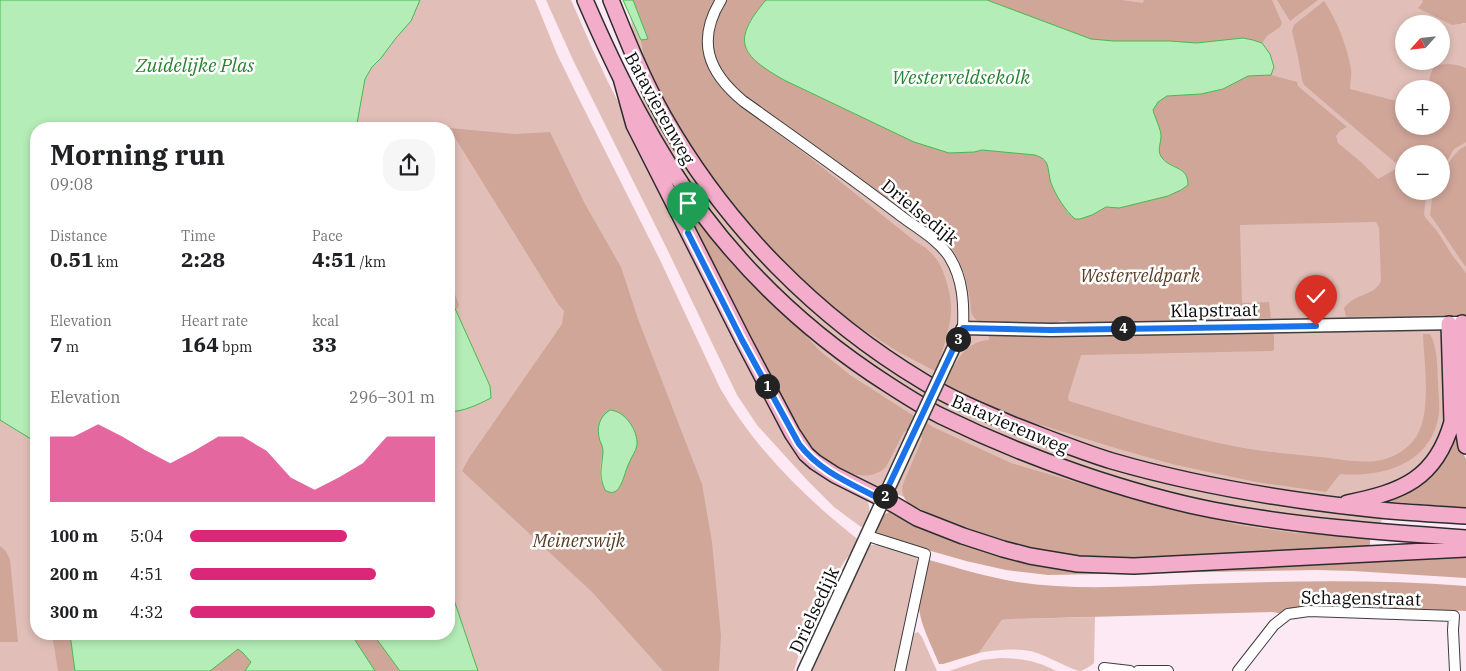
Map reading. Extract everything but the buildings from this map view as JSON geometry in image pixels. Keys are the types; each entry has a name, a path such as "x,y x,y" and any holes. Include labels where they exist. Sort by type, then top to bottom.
{"main road":[{"name":"Batavierenweg","path":"585,0 620,78 653,138 683,187 721,238 785,305 841,353 901,393 939,416 994,441 1042,460 1113,484 1170,500 1212,510 1320,526 1466,538"},
{"name":"Batavierenweg","path":"611,0 629,45 663,116 713,192 739,225 774,264 838,323 924,382 943,393 1017,426 1112,461 1224,488 1278,498 1383,511 1466,516"},
{"path":"620,78 634,126 742,340 799,444 806,454 824,468 917,518 963,536 1003,550 1078,564 1134,566 1466,549"},
{"path":"1334,505 1362,500 1402,487 1423,474 1435,461 1448,435 1452,422 1459,323"},
{"path":"1459,323 1461,414 1466,446"}],"street":[{"name":"Drielsedijk","path":"721,0 711,18 708,45 713,65 728,89 890,207 940,246 951,259 962,290 964,307 963,328 804,671"},
{"name":"Klapstraat","path":"963,328 1051,330 1459,323"},
{"path":"868,536 925,554 900,671"},
{"name":"Schagenstraat","path":"1238,671 1274,625 1288,614 1309,611 1454,616 1455,671"},
{"path":"1104,668 1130,671"},
{"path":"1138,671 1168,671"}],"green space":[{"name":"Meinerswijk","path":"0,0 535,0 557,54 660,260 720,388 749,432 782,471 820,508 860,541 842,565 798,657 794,671 0,671"},
{"path":"546,0 571,0 608,82 793,444 866,498 869,504 869,511 866,524 861,527 834,507 807,480 757,425 737,395 573,60"},
{"name":"Westerveldpark","path":"628,0 1460,0 1462,24 1466,23 1466,323 1459,420 1359,550 1028,546 866,482 810,449 649,140"},
{"path":"633,0 715,0 707,15 702,41 704,55 716,81 726,94 926,248 934,257 941,266 945,277 950,294 951,308 948,329 935,371 900,353 853,323 818,294 782,260 749,224 700,160 662,97 644,60 641,40 648,38"},
{"path":"727,0 766,0 748,26 745,37 745,46 758,63 784,80 914,142 974,152 982,150 1042,157 1047,163 1051,183 1056,194 1068,213 1126,206 1182,170 1161,157 1159,149 1161,135 1153,110 1158,102 1167,96 1200,94 1223,89 1248,76 1271,75 1297,82 1298,86 1347,127 1336,136 1338,143 1378,179 1395,170 1395,200 1426,200 1425,217 1466,273 1466,315 1346,317 1344,308 1349,303 1370,292 1381,281 1379,228 1376,222 1240,225 1242,303 1269,302 1271,318 1072,323 1061,321 1034,326 979,322 971,312 968,291 959,260 944,241 911,215 823,156 740,93 727,79 718,63 714,44 718,17"},
{"path":"987,0 1122,0 1143,3 1144,0 1272,0 1282,23 1262,43 1243,38 1196,43 1114,41 1091,39"},
{"path":"1277,0 1318,0 1290,21"},
{"path":"1422,0 1466,0 1466,23 1452,25 1450,24 1450,15 1432,15 1418,8 1423,2"},
{"path":"1324,1 1337,25 1347,51 1351,71 1350,89 1395,101 1395,135 1450,135 1450,80 1429,80 1430,76 1432,70 1450,70 1450,64 1466,68 1466,142 1454,149 1450,156 1450,145 1395,145 1395,162 1304,85 1292,31 1294,25"},
{"path":"455,129 516,134 550,132 585,204 621,267 638,319 702,484 712,542 721,636 719,671 663,671 592,592 462,471 469,458 562,324 564,311 455,138","holes":["624,416 634,431 634,453 619,489 601,482 600,473 603,455"]},
{"path":"1466,146 1466,267 1430,215 1432,200 1450,200 1450,161"},
{"path":"667,177 695,214 819,350 850,375 914,416 886,467 870,475 853,474 828,462 809,444 736,317"},
{"path":"455,294 459,305 456,310 455,308"},
{"path":"1274,331 1273,351 1081,355 1068,397 1069,401 1174,432 1238,447 1350,461 1366,462 1381,460 1403,450 1413,441 1419,431 1423,419 1426,390 1423,334 1430,334 1437,358 1439,413 1435,430 1427,444 1403,464 1389,470 1356,475 1340,474 1326,492 1256,482 1172,464 1122,450 988,407 945,385 956,362 966,349 980,341 989,340 989,335 1039,336"},
{"path":"1458,415 1462,451 1466,459 1466,508 1382,501 1404,492"},
{"path":"927,423 1011,463 1147,503 1239,525 1294,533 1348,535 1370,538 1370,549 1143,560 1078,556 1028,549 962,530 908,503 903,494 903,484"},
{"path":"892,511 1041,562 1466,551 1466,578 1317,570 1048,575 1006,570 966,561 882,537 877,532 879,521 885,514"},
{"path":"869,545 877,545 916,556 918,564 894,671 808,671 866,550"},
{"path":"0,546 5,550 10,559 18,642 0,642"},
{"path":"929,560 1006,580 1039,585 1107,587 1332,581 1466,586 1466,611 1326,606 1294,610 1283,614 1273,612 1002,620 979,653 939,664 919,610 921,592"},
{"path":"1095,617 1094,663 1080,671 1030,651 1004,650 979,653 1002,620"},
{"path":"918,632 937,671 905,671 913,634"},
{"path":"53,640 71,640 75,671 58,671"},
{"path":"355,640 377,640 400,671 375,671"},
{"path":"238,649 251,662 245,671 210,671"},
{"path":"1000,658 1029,661 1056,671 949,671 982,660"}],"water":[{"name":"Zuidelijke Plas","path":"0,0 420,0 411,21 372,67 365,79 357,122 30,122 30,438 0,420"},
{"path":"623,0 633,0 648,39 641,40"},
{"name":"Westerveldsekolk","path":"766,0 987,0 1091,39 1196,43 1243,38 1253,40 1262,43 1270,54 1274,67 1271,75 1248,76 1223,89 1201,94 1167,96 1158,102 1153,110 1161,133 1160,154 1163,159 1186,174 1188,185 1168,196 1119,208 1106,207 1092,215 1075,219 1058,198 1051,183 1047,164 1040,157 982,150 949,153 914,142 769,71 750,55 745,46 748,26"},
{"path":"455,308 490,386 491,398 466,409 455,411"},
{"path":"610,410 621,414 630,422 637,439 635,451 621,484 615,492 605,490 602,480 603,451 598,432 601,419"},
{"path":"455,603 478,671 400,671 377,640 455,640"},
{"path":"71,640 355,640 375,671 245,671 251,662 238,649 210,671 75,671"}],"route":[{"path":"688,233 792,434 806,454 835,475 882,500 963,328 1051,330 1316,326"}]}
